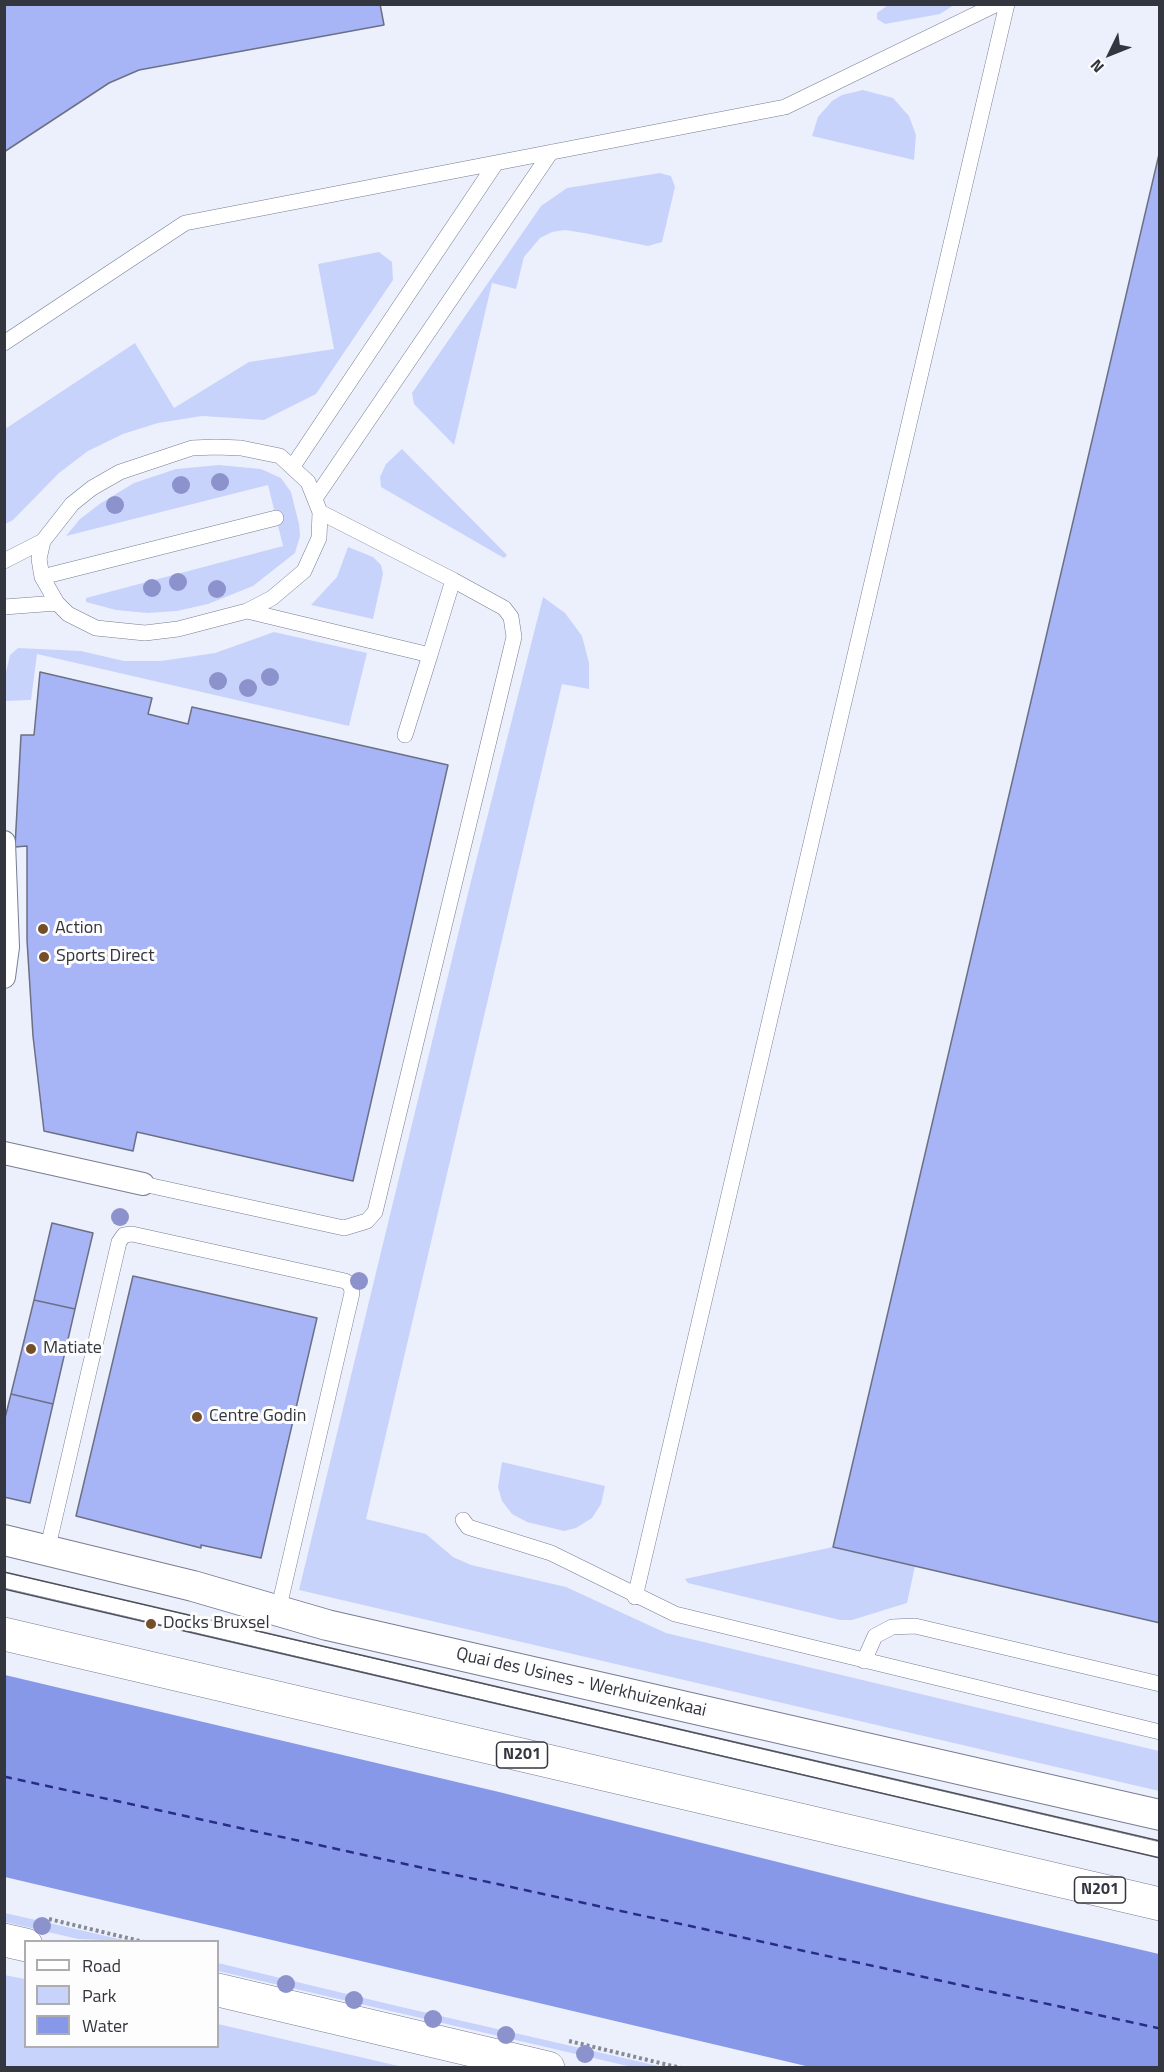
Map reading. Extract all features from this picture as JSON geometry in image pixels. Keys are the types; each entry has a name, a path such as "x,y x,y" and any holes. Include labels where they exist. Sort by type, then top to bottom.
{"main road":[{"name":"N201","path":"4,1634 1160,1904"},
{"path":"4,1940 32,1931"},
{"path":"219,1990 548,2067"}],"street":[{"path":"4,842 6,944 4,977"},
{"path":"4,1153 143,1184"},
{"name":"Quai des Usines - Werkhuizenkaai","path":"4,1540 193,1586 327,1625 1160,1815"}],"lane":[{"path":"4,343 185,223 785,107 997,4"},
{"path":"635,1597 1006,4"},
{"path":"318,504 551,152"},
{"path":"293,466 496,163"},
{"path":"4,561 43,541 72,504 92,488 120,472 192,448 216,447 280,456 308,482 318,504 320,538 312,558 303,571 272,598 247,611 178,629 145,633 96,628 75,618 57,603 42,577 39,559 43,541"},
{"path":"143,1184 344,1228 356,1226 375,1212 514,637 511,617 504,608 318,504"},
{"path":"42,577 276,518"},
{"path":"405,735 453,580"},
{"path":"4,607 57,603"},
{"path":"247,611 430,655"},
{"path":"47,1551 119,1242 124,1235 132,1234 345,1281 351,1285 352,1293 278,1611"},
{"path":"463,1520 468,1527 551,1553 635,1597 675,1614 1160,1732"},
{"name":"Quai des Usines - Werkhuizenkaai","path":"4,1580 1160,1850"},
{"path":"864,1661 875,1636 892,1627 915,1626 1160,1684"}],"path":[{"path":"32,1931 133,1940"}],"green space":[{"path":"888,5 954,5 940,14 885,24 877,19 877,13"},
{"path":"863,90 893,98 909,116 916,135 914,160 812,136 818,117 832,101 842,95"},
{"path":"660,173 671,176 675,187 662,242 648,246 565,230 552,232 540,238 524,257 516,289 492,283 454,445 414,404 412,393 541,206 567,188"},
{"path":"379,252 392,262 393,280 316,394 264,420 202,416 158,423 123,434 88,451 59,473 13,520 5,524 5,429 135,343 174,408 249,362 334,349 318,264"},
{"path":"402,449 507,555 504,558 381,487 380,477 386,464"},
{"path":"219,465 261,469 281,478 291,492 299,524 300,536 295,553 253,586 208,604 177,611 147,613 116,610 86,602 86,598 283,546 268,485 66,536 80,519 134,483 176,469"},
{"path":"348,547 373,557 381,565 383,574 373,619 311,605 337,577"},
{"path":"543,597 565,613 582,636 589,663 589,689 562,684 366,1519 426,1534 453,1557 471,1565 566,1587 666,1633 1159,1751 1159,1791 299,1590 470,885"},
{"path":"274,632 367,653 349,726 37,654 31,700 5,701 5,676 10,655 18,648 81,651 124,661 161,661 215,653"},
{"path":"502,1462 605,1486 601,1504 592,1518 576,1528 564,1531 527,1522 512,1514 502,1501 498,1487"},
{"path":"833,1547 915,1566 907,1603 852,1620 840,1620 688,1583 685,1579"},
{"path":"5,1913 124,1940 78,1939 5,1922"},
{"path":"219,1963 663,2067 632,2067 219,1971"},
{"path":"4,1975 24,1979 24,2048 219,2048 219,2024 403,2067 5,2067"}],"water":[{"path":"5,1675 499,1792 929,1900 1159,1954 1159,2067 810,2067 5,1877"}],"building":[{"path":"4,4 380,4 384,25 139,70 109,83 4,152"},
{"path":"1160,150 1160,1623 833,1547"},
{"path":"40,672 152,698 148,714 188,724 192,707 448,765 353,1181 137,1132 133,1151 44,1131 33,1036 27,940 27,846 15,847 21,735 34,735"},
{"path":"52,1223 93,1233 75,1309 34,1300"},
{"name":"Centre Godin","path":"133,1276 317,1318 261,1558 201,1545 201,1548 76,1516"},
{"path":"34,1300 75,1309 53,1404 11,1394"},
{"path":"11,1394 53,1404 30,1503 4,1497 4,1422"}],"ferry route":[{"path":"4,1776 1160,2028"},
{"path":"4,1777 1160,2029"}],"tram line":[{"path":"4,1572 1160,1841"},
{"path":"4,1589 1160,1858"}],"place":[{"name":"Action","path":"43,929"},
{"name":"Sports Direct","path":"44,957"},
{"name":"Matiate","path":"31,1349"},
{"name":"Centre Godin","path":"197,1417"},
{"name":"Docks Bruxsel","path":"151,1624"}]}
